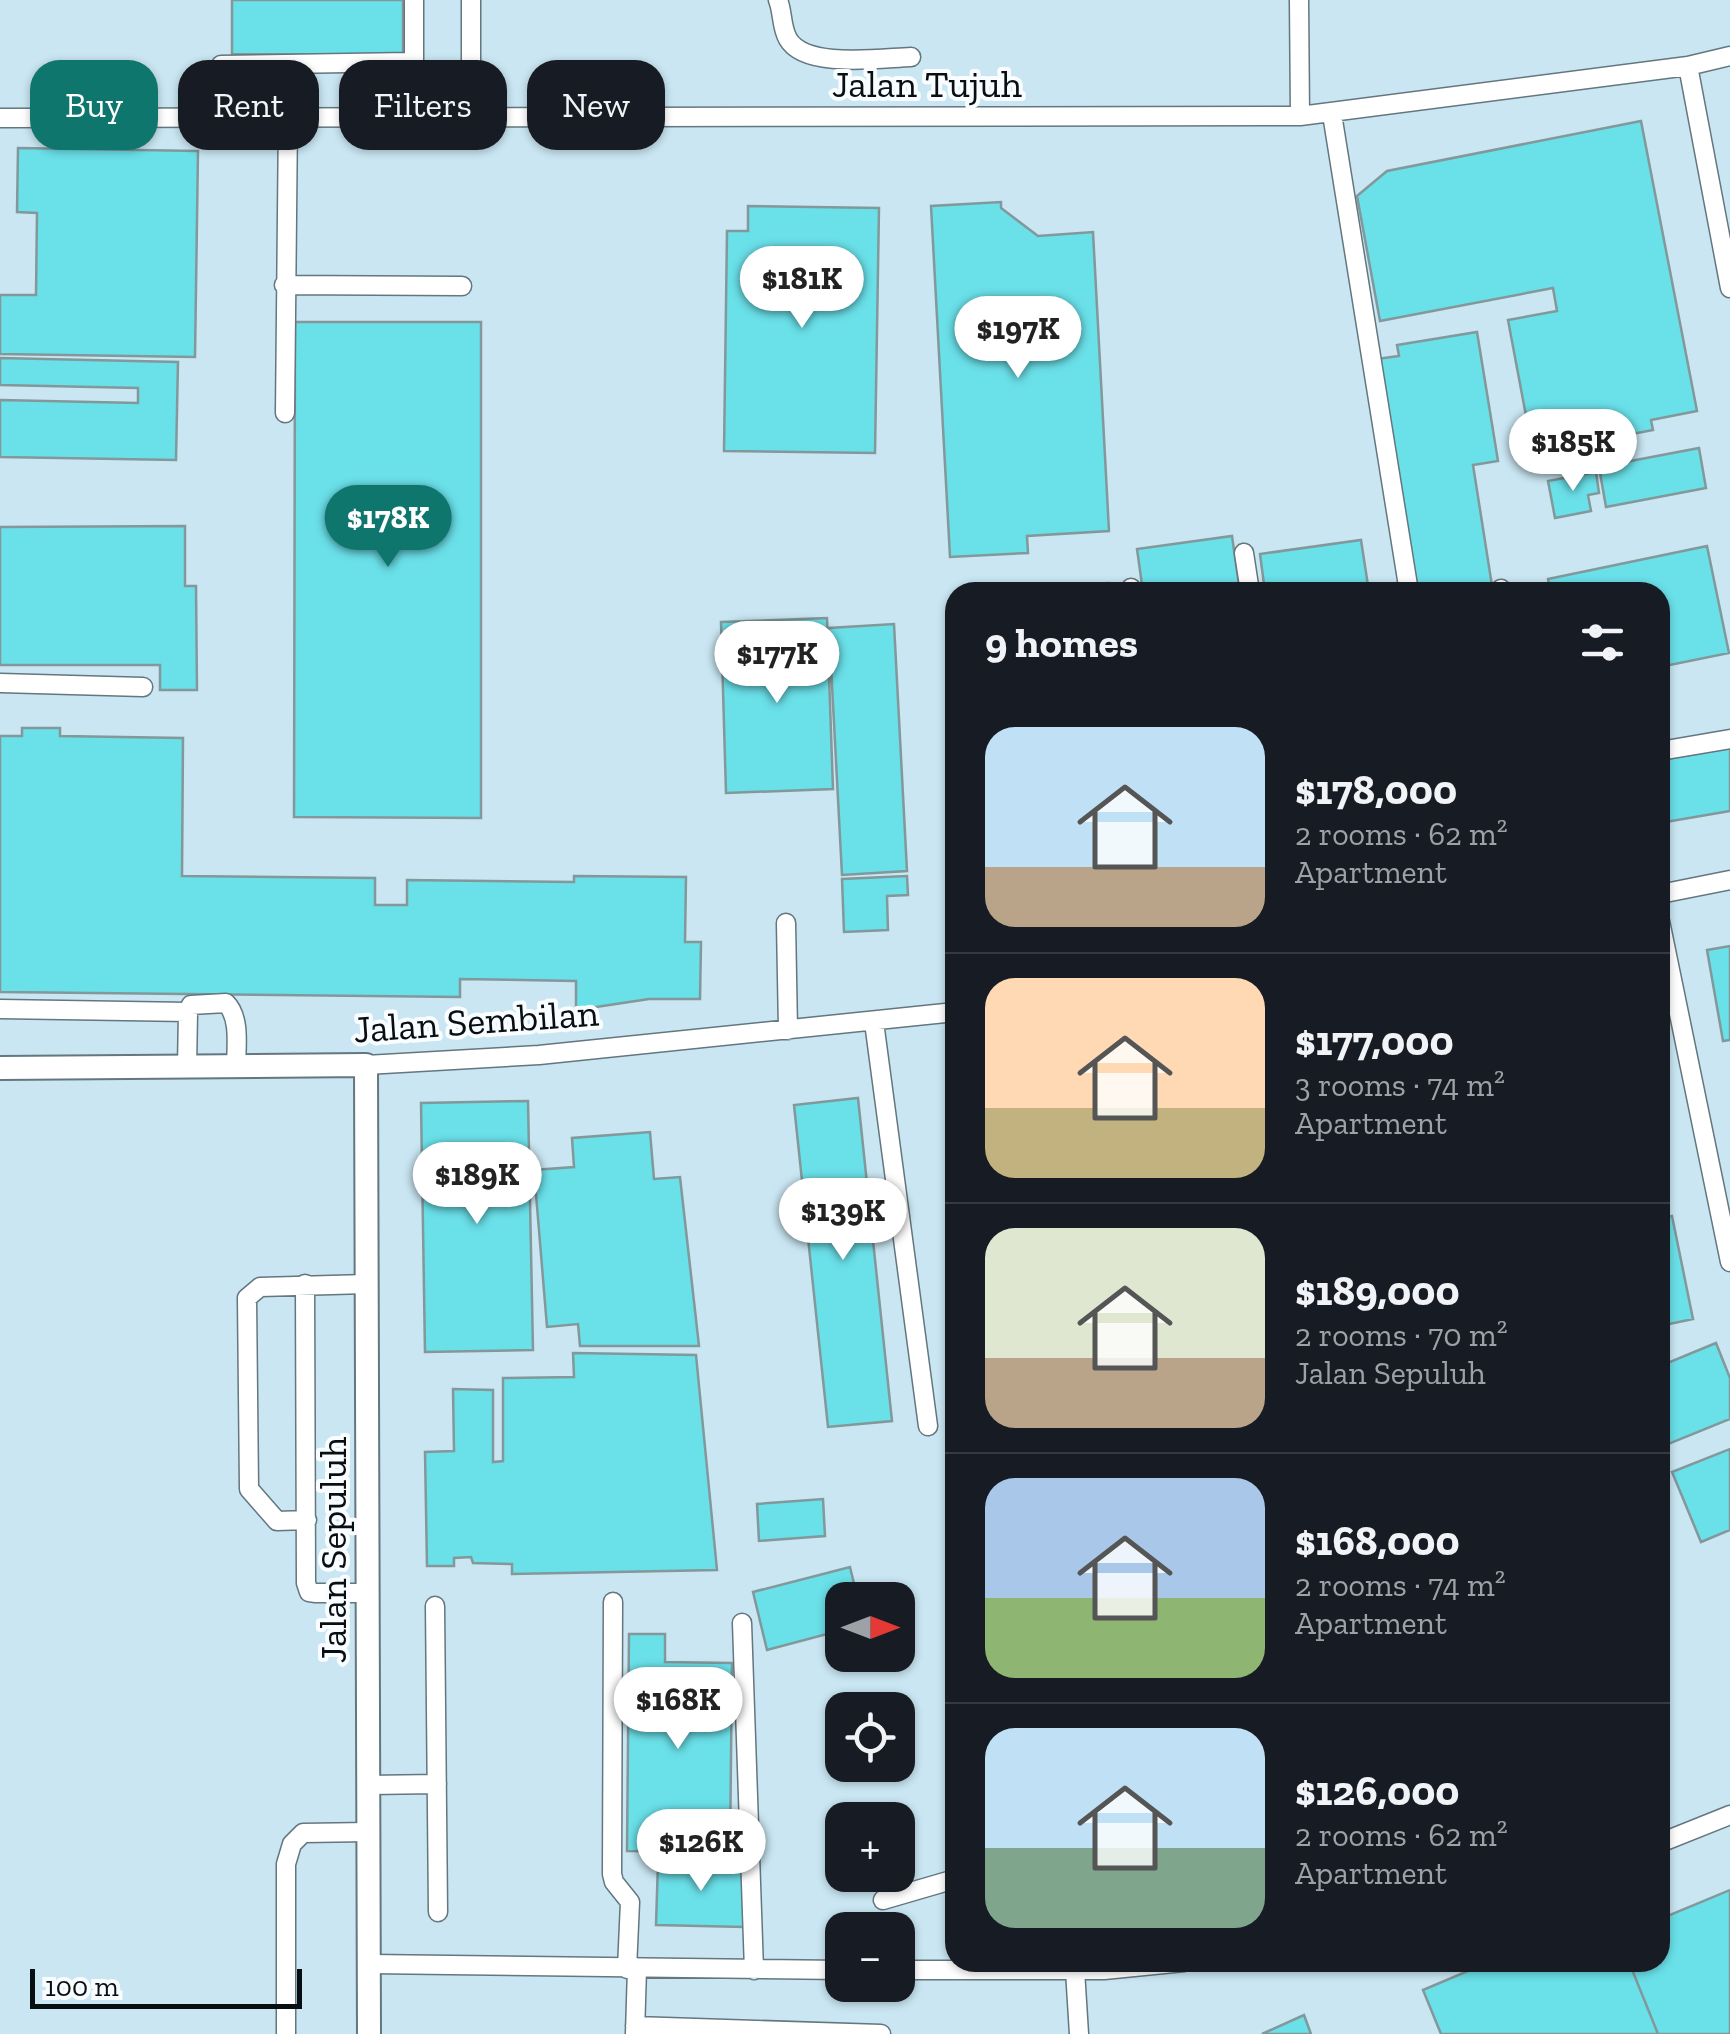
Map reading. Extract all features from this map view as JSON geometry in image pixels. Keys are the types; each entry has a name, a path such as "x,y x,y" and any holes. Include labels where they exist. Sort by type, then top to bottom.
{"main road":[{"name":"Jalan Sembilan","path":"0,1068 366,1065"},
{"name":"Jalan Sepuluh","path":"366,1065 369,2034"}],"street":[{"path":"319,63 410,62 414,59 414,0"},
{"path":"471,0 471,60"},
{"path":"778,0 789,41 804,54 826,59 911,57"},
{"path":"1299,0 1300,116"},
{"name":"Jalan Tujuh","path":"507,117 1300,116 1688,66 1730,56"},
{"path":"1688,66 1730,288"},
{"path":"1332,114 1408,582"},
{"name":"Jalan Tujuh","path":"0,118 178,117"},
{"path":"284,413 287,150"},
{"path":"284,285 462,286"},
{"path":"1244,553 1248,582"},
{"path":"0,683 143,687"},
{"path":"1670,749 1730,738"},
{"path":"1670,892 1730,880"},
{"path":"786,922 788,1030"},
{"path":"1670,970 1730,1262"},
{"path":"187,1068 188,1012 190,1005 199,1002 226,1003 232,1010 236,1068"},
{"path":"0,1009 188,1012"},
{"name":"Jalan Sembilan","path":"366,1065 539,1054 945,1013"},
{"path":"874,1022 928,1426"},
{"path":"305,1284 306,1584 309,1592 368,1593"},
{"path":"306,1520 277,1521 249,1489 247,1298 260,1287 366,1284"},
{"path":"613,1602 612,1874 630,1902 635,2030 881,2034"},
{"path":"435,1606 438,1912"},
{"path":"742,1623 754,1970"},
{"path":"369,1785 437,1784"},
{"path":"1670,1838 1730,1815"},
{"path":"286,2034 286,1864 292,1844 303,1833 369,1832"},
{"path":"883,1900 945,1882"},
{"path":"370,1964 825,1970"},
{"path":"915,1970 945,1970"},
{"path":"1075,1972 1079,2034"}],"shaded area":[{"path":"0,0 1730,0 1730,2034 0,2034"}],"building":[{"path":"232,0 403,0 403,55 232,54"},
{"path":"1641,121 1697,411 1651,420 1653,430 1533,453 1508,320 1557,311 1553,288 1380,321 1357,196 1387,171"},
{"path":"18,148 198,151 195,357 0,354 0,295 36,295 37,213 17,212"},
{"path":"1001,202 1001,208 1038,236 1093,232 1109,531 1027,536 1028,553 950,557 931,206"},
{"path":"748,206 879,208 875,453 724,451 727,231 748,231"},
{"path":"295,322 481,322 481,818 294,817"},
{"path":"1477,332 1498,461 1473,465 1491,582 1411,582 1376,359 1399,356 1397,345"},
{"path":"0,358 178,362 176,460 0,457 0,400 138,403 138,388 0,385"},
{"path":"1699,448 1706,488 1606,507 1599,467"},
{"path":"1596,472 1599,493 1588,495 1591,511 1555,518 1548,481"},
{"path":"185,526 185,586 196,586 197,690 160,690 160,665 0,665 0,527"},
{"path":"1232,536 1239,582 1142,582 1137,549"},
{"path":"1361,540 1367,582 1264,582 1260,554"},
{"path":"1707,546 1729,653 1670,665 1670,582 1548,579"},
{"path":"827,618 833,789 726,793 721,622"},
{"path":"894,624 907,871 842,875 829,628"},
{"path":"22,728 60,728 60,736 183,738 182,876 375,878 375,905 407,905 407,880 574,882 574,876 686,877 685,942 701,942 700,999 649,999 576,1010 576,981 460,979 460,997 0,992 0,736 22,736"},
{"path":"1730,748 1730,811 1670,821 1670,758"},
{"path":"907,876 908,895 887,896 888,930 844,932 842,879"},
{"path":"1730,946 1730,1040 1723,1041 1707,950"},
{"path":"858,1098 892,1421 828,1427 794,1105"},
{"path":"528,1101 533,1350 425,1352 421,1103"},
{"path":"650,1132 654,1179 680,1177 699,1346 580,1346 578,1324 547,1327 534,1170 574,1167 572,1138"},
{"path":"1670,1216 1693,1319 1670,1324"},
{"path":"1716,1343 1730,1378 1730,1419 1670,1443 1670,1362"},
{"path":"573,1353 696,1355 717,1570 512,1574 512,1564 473,1563 471,1557 454,1558 454,1566 427,1566 425,1452 454,1451 453,1389 493,1390 493,1462 503,1461 503,1378 574,1377"},
{"path":"1730,1449 1730,1530 1701,1542 1672,1472"},
{"path":"823,1499 825,1536 759,1541 757,1504"},
{"path":"850,1567 854,1582 825,1582 825,1635 767,1650 753,1592"},
{"path":"629,1634 665,1634 665,1662 732,1663 730,1852 627,1851"},
{"path":"658,1862 746,1864 744,1927 656,1925"},
{"path":"1730,1890 1730,2034 1658,2034 1633,1972 1670,1972 1670,1915"},
{"path":"1465,1972 1633,1972 1658,2034 1441,2034 1423,1990"},
{"path":"1304,2015 1311,2034 1262,2034"}]}
